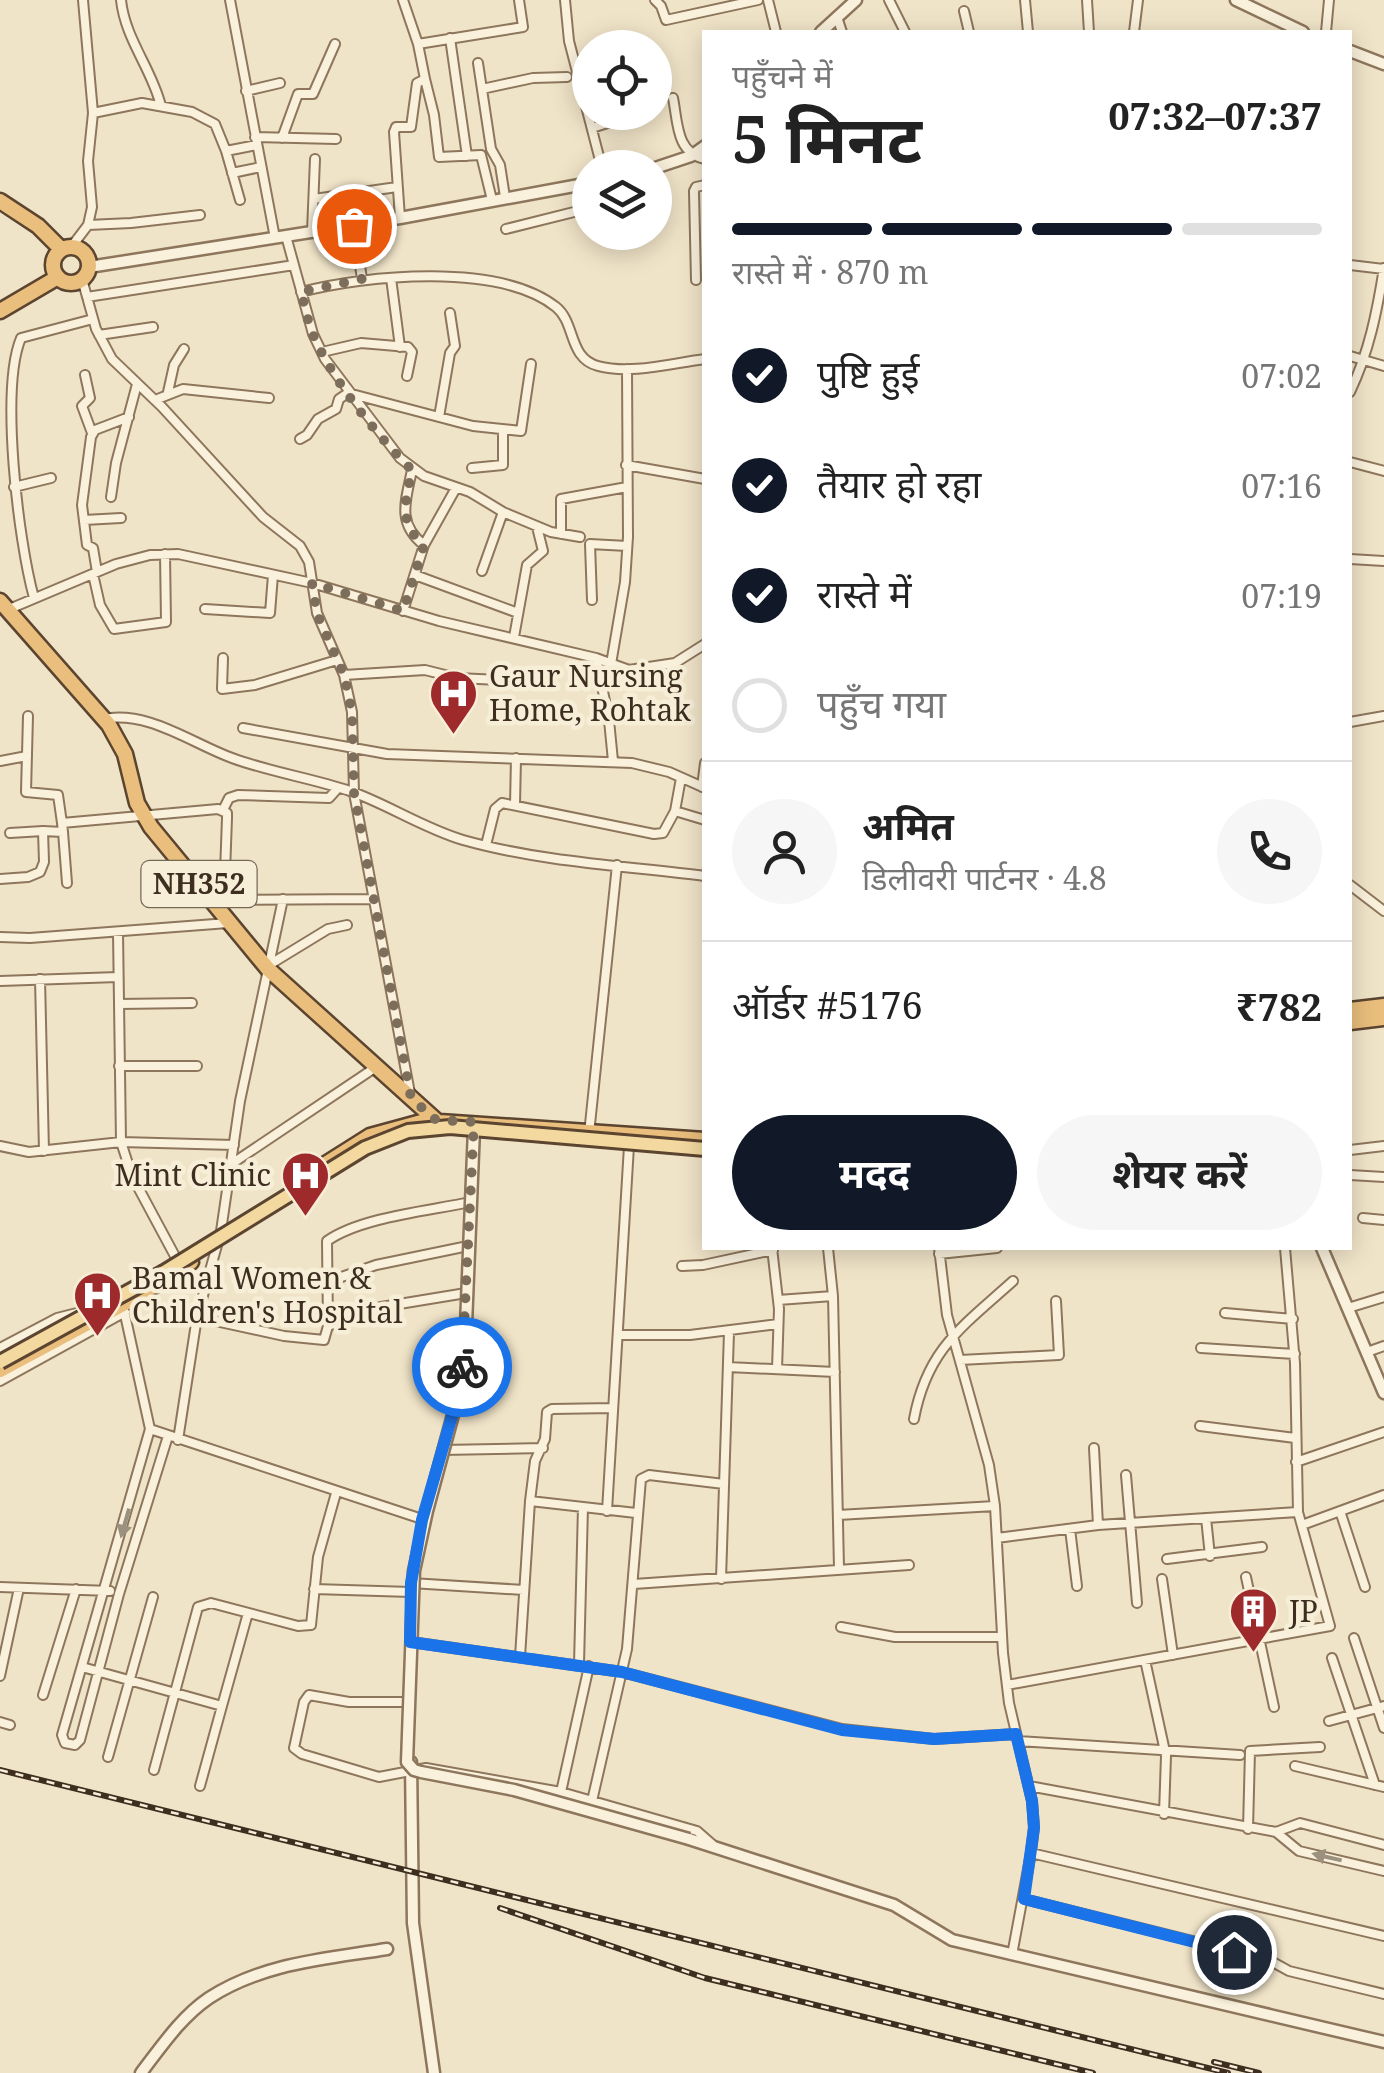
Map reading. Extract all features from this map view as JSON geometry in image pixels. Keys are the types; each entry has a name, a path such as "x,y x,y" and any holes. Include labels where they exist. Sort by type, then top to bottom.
{"highway":[{"path":"0,201 66,248 82,250 89,258 86,273 70,283 58,277 53,261 66,248"},
{"path":"0,312 58,277"},
{"name":"NH352","path":"2,607 103,719 125,754 145,816 218,900 269,967 442,1126"},
{"path":"1352,1010 1384,1006"},
{"path":"1352,1022 1384,1018"},
{"path":"0,1370 123,1302 219,1238 376,1146 442,1126 589,1137 702,1140"},
{"path":"589,1137 628,1146 702,1151"},
{"path":"0,1359 81,1312 123,1302 176,1258 219,1238"}],"main road":[{"path":"0,1359 164,1272 365,1148 408,1131 473,1128 702,1151"}],"street":[{"path":"66,248 88,225 92,207 88,148 93,113 83,0"},
{"path":"121,0 129,36 154,83 161,106"},
{"path":"230,0 261,167 280,237 294,265 313,334 348,393 412,470 537,526 580,537"},
{"path":"402,0 418,44 439,157 482,156 492,200"},
{"path":"418,44 523,28 518,0"},
{"path":"566,0 572,49"},
{"path":"655,0 666,20 758,0"},
{"path":"768,0 776,30"},
{"path":"823,30 856,0"},
{"path":"889,0 904,30"},
{"path":"1024,0 1028,30"},
{"path":"1087,0 1089,30"},
{"path":"1134,30 1138,0"},
{"path":"1236,0 1300,30"},
{"path":"1326,30 1329,0"},
{"path":"964,11 968,30"},
{"path":"837,17 841,30"},
{"path":"450,38 466,156"},
{"path":"282,138 298,94 314,94 335,44"},
{"path":"1352,51 1384,64"},
{"path":"478,64 492,154 500,165 505,197"},
{"path":"482,88 533,78 567,77"},
{"path":"400,218 395,129 411,126 416,83 425,79"},
{"path":"246,92 280,83"},
{"path":"672,98 684,147 691,156 702,159"},
{"path":"93,113 129,104 161,106 204,116 215,124 240,200"},
{"path":"226,151 282,138 336,139"},
{"path":"672,162 702,148"},
{"path":"312,232 315,159"},
{"path":"232,173 261,167"},
{"path":"411,1098 354,793 352,712 344,675 317,614 308,562 300,546 263,517 112,359 86,297 86,273 572,186"},
{"path":"696,280 694,191 702,186"},
{"path":"314,199 397,187"},
{"path":"506,230 572,213"},
{"path":"88,225 131,224 200,214"},
{"path":"0,215 23,215"},
{"path":"354,226 362,279"},
{"path":"86,297 294,265"},
{"path":"1352,265 1384,269 1365,360 1352,388"},
{"path":"391,278 400,347"},
{"path":"301,292 362,279 474,280 538,297 560,310 576,350 594,366 627,369 702,359"},
{"path":"439,417 450,353 455,346 450,313"},
{"path":"34,598 16,527 8,459 4,391 9,360 17,341 93,320"},
{"path":"99,335 153,327"},
{"path":"322,352 361,343 412,349 408,376"},
{"path":"168,392 174,366 184,348"},
{"path":"1352,357 1384,366"},
{"path":"300,439 308,436 318,419 336,408 339,399 348,393 439,417 503,430 524,429 531,364"},
{"path":"611,664 628,546 627,369"},
{"path":"85,376 90,398 82,406 92,433 83,497 84,520 87,545 94,548 100,606 114,629 166,622 164,554"},
{"path":"111,496 138,384"},
{"path":"154,400 168,392 192,389 268,398"},
{"path":"92,433 128,417"},
{"path":"472,468 503,465 503,430"},
{"path":"1352,463 1384,471"},
{"path":"626,465 702,478"},
{"path":"412,470 405,520 412,536 424,545"},
{"path":"14,487 52,478"},
{"path":"403,611 424,545 456,488"},
{"path":"561,534 561,500 626,488"},
{"path":"482,571 504,512"},
{"path":"84,520 121,518"},
{"path":"514,638 528,565 543,551 537,526"},
{"path":"592,600 590,544 628,546"},
{"path":"2,607 150,555 164,554 200,557 312,583 630,670 675,664 702,646"},
{"path":"1352,558 1384,560"},
{"path":"414,574 518,614"},
{"path":"204,609 270,613 273,576"},
{"path":"223,658 222,689 255,685 337,660"},
{"path":"596,658 610,720 613,761"},
{"path":"344,675 424,670 466,680 500,680"},
{"path":"103,719 129,715 142,719 197,746 354,793 462,840 531,855 702,876"},
{"path":"28,716 26,792 58,795 67,883"},
{"path":"1352,722 1384,716"},
{"path":"243,728 354,750 613,761 643,766 702,786"},
{"path":"0,761 26,756"},
{"path":"516,758 516,806"},
{"path":"486,845 497,806 502,803 654,834 665,831 675,811 681,778"},
{"path":"223,810 229,798 238,795 329,798 338,788"},
{"path":"10,833 223,810"},
{"path":"223,810 227,818 218,900 373,899"},
{"path":"675,811 702,819"},
{"path":"0,879 40,872 44,862 43,831"},
{"path":"589,1137 617,865"},
{"path":"1352,887 1384,912"},
{"path":"178,1440 198,1318 219,1238 283,900"},
{"path":"0,937 232,922"},
{"path":"269,967 328,929 347,925"},
{"path":"118,932 121,1142 132,1176 176,1258"},
{"path":"0,981 118,978"},
{"path":"40,979 44,1151"},
{"path":"118,1004 192,1003"},
{"path":"119,1066 197,1066"},
{"path":"230,1165 377,1066"},
{"path":"434,2073 413,1923 411,1588 422,1520 460,1384 473,1128"},
{"path":"473,1128 464,1374 414,1571 407,1762 421,1772 499,1786 690,1838 894,1904 942,1937 1384,2042"},
{"path":"0,1136 0,1146 14,1151 121,1142 234,1145"},
{"path":"607,1511 628,1146"},
{"path":"1352,1150 1384,1146"},
{"path":"1352,1175 1384,1177"},
{"path":"198,1318 318,1340 326,1338 330,1238 354,1228 470,1202"},
{"path":"1363,1218 1384,1220"},
{"path":"328,1282 376,1265 468,1246"},
{"path":"682,1266 703,1266 768,1250"},
{"path":"772,1250 778,1300 776,1369"},
{"path":"828,1250 834,1296 839,1568"},
{"path":"1007,1684 1260,1637 1308,1633 1331,1624 1298,1512 1295,1354 1284,1250"},
{"path":"1323,1250 1384,1393"},
{"path":"939,1251 947,1316 980,1424 996,1506 1007,1684 1034,1828 1012,1955"},
{"path":"914,1419 924,1377 952,1335 1013,1281"},
{"path":"328,1326 382,1307 466,1292"},
{"path":"778,1300 834,1296"},
{"path":"1348,1308 1384,1297"},
{"path":"960,1360 1060,1355 1056,1301"},
{"path":"0,1381 123,1302 150,1429 62,1738 75,1745 80,1740 119,1594 168,1436"},
{"path":"0,1348 57,1318 81,1312"},
{"path":"1225,1314 1293,1318"},
{"path":"618,1335 729,1332 778,1324"},
{"path":"720,1578 729,1332"},
{"path":"1367,1352 1384,1346"},
{"path":"1201,1348 1295,1354"},
{"path":"728,1367 836,1372"},
{"path":"520,1657 534,1466 543,1448 548,1410 613,1408"},
{"path":"1200,1426 1296,1438"},
{"path":"150,1429 422,1520"},
{"path":"1296,1462 1384,1432"},
{"path":"442,1450 543,1448"},
{"path":"1094,1448 1098,1525"},
{"path":"592,1800 622,1672 634,1584 639,1484 644,1476 724,1484"},
{"path":"1126,1476 1137,1603"},
{"path":"154,1770 201,1604 211,1603 298,1626 310,1625 318,1557 336,1493"},
{"path":"1302,1526 1384,1495"},
{"path":"530,1502 636,1513"},
{"path":"838,1516 996,1506"},
{"path":"561,1792 584,1665 583,1507"},
{"path":"997,1538 1130,1522 1298,1512"},
{"path":"1340,1512 1364,1586"},
{"path":"1206,1518 1210,1556"},
{"path":"1070,1528 1076,1586"},
{"path":"1167,1559 1262,1547"},
{"path":"634,1584 909,1565"},
{"path":"1246,1577 1274,1707"},
{"path":"1162,1579 1173,1655"},
{"path":"0,1587 106,1590 119,1594"},
{"path":"0,1676 19,1588"},
{"path":"314,1588 524,1590"},
{"path":"42,1695 76,1589"},
{"path":"108,1757 152,1598"},
{"path":"200,1786 248,1613"},
{"path":"840,1627 895,1637 1002,1638"},
{"path":"1354,1638 1384,1728"},
{"path":"410,1642 622,1672 842,1730 934,1739 1017,1737 1240,1755"},
{"path":"1332,1658 1380,1786"},
{"path":"1145,1660 1164,1750 1164,1814"},
{"path":"82,1667 222,1706"},
{"path":"410,1702 349,1702 309,1695 294,1748 302,1754 379,1777 393,1777 412,1769 444,1770 561,1792 697,1831 712,1845"},
{"path":"1330,1721 1380,1707"},
{"path":"0,1722 10,1725"},
{"path":"1248,1828 1250,1751 1320,1746"},
{"path":"1295,1766 1380,1786"},
{"path":"1029,1786 1276,1832 1300,1824 1384,1845"},
{"path":"1276,1832 1300,1851 1384,1871"},
{"path":"1031,1853 1384,1936"},
{"path":"1024,1899 1269,1960 1289,1971 1384,1994"},
{"path":"141,2073 174,2032 207,2000 245,1979 291,1964 387,1949"}],"railway":[{"path":"0,1770 1228,2073"},
{"path":"500,1908 705,1978 1093,2073"},
{"path":"1214,2062 1259,2073"}],"way so far":[{"path":"354,226 362,279 301,292 325,359 412,470 405,520 412,536 424,545 403,611 312,583 317,614 344,675 352,712 354,793 411,1098 436,1120 474,1122 462,1367"}],"place":[{"name":"Gaur Nursing Home, Rohtak","path":"454,736"},
{"name":"Mint Clinic","path":"306,1218"},
{"name":"Bamal Women & Children's Hospital","path":"97,1338"},
{"name":"JP","path":"1254,1654"}],"route":[{"path":"462,1367 460,1388 422,1520 411,1583 410,1642 622,1672 842,1730 934,1739 1016,1734 1032,1801 1034,1828 1024,1899 1234,1952"}]}
